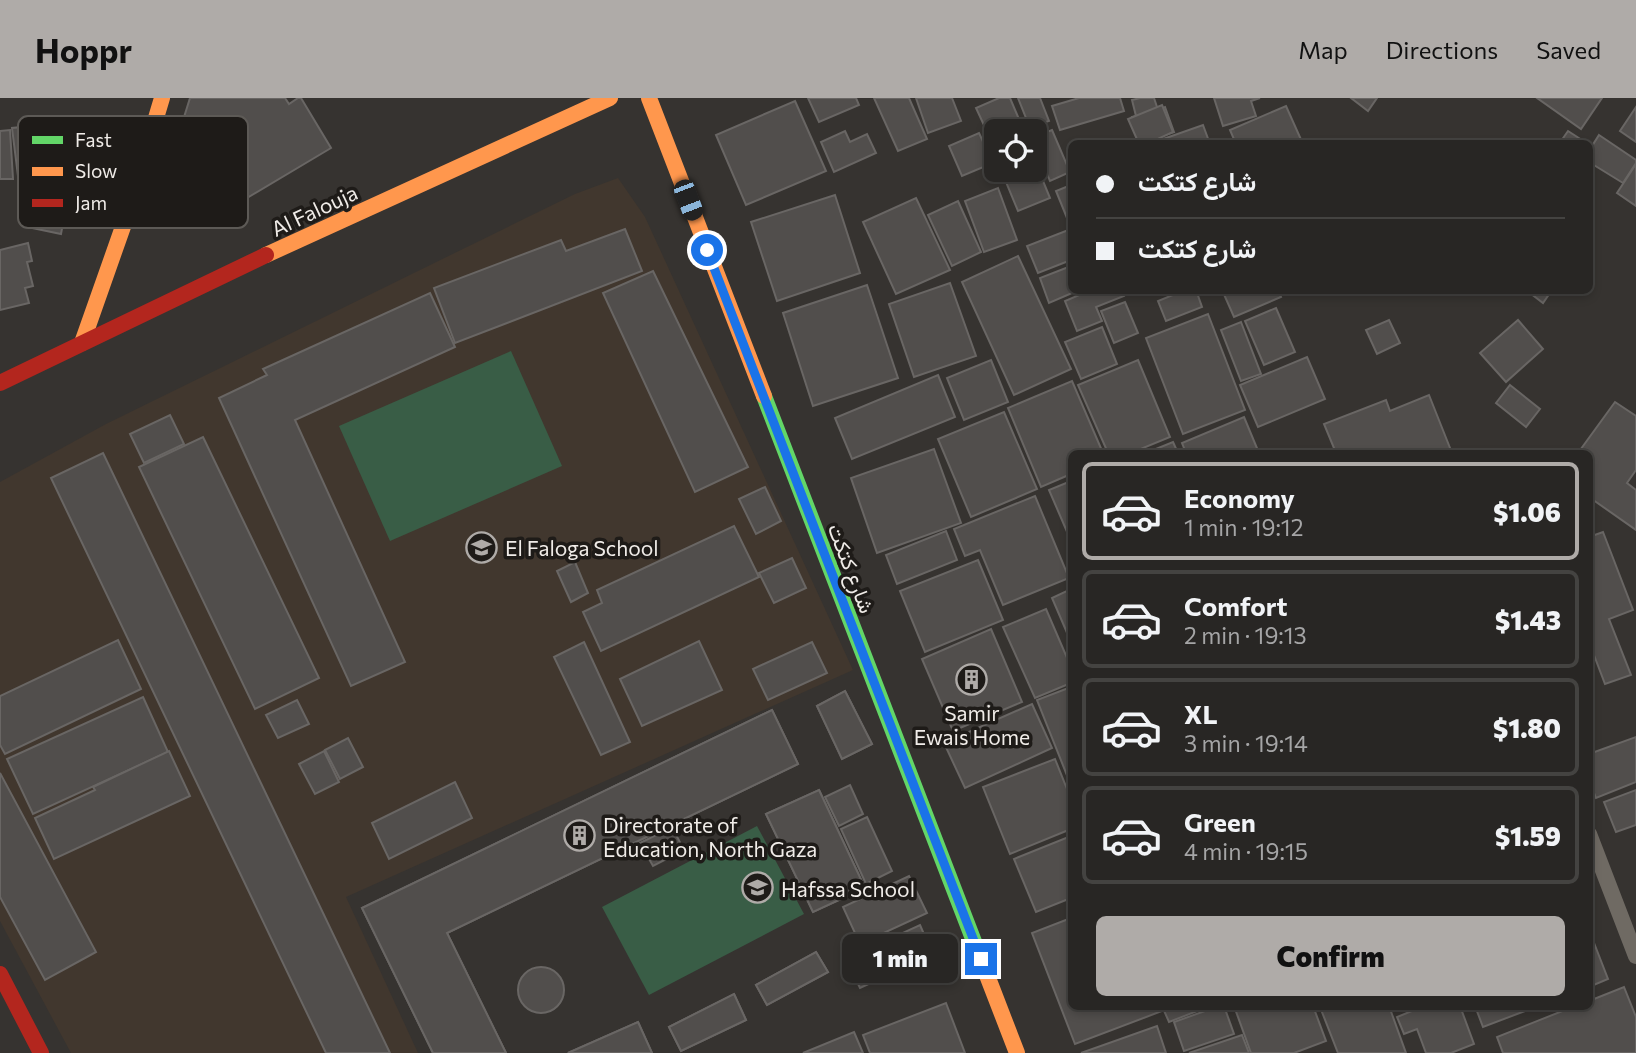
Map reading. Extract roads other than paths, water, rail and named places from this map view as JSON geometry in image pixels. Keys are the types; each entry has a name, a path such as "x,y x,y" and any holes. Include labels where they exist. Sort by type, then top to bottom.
{"street":[{"path":"157,116 162,98"},
{"name":"Al Falouja","path":"0,383 312,233 610,98"},
{"name":"شارع كتكت","path":"649,98 1017,1053"},
{"path":"82,343 123,228"},
{"path":"0,974 41,1053"}],"lane":[{"path":"1593,844 1636,956"}],"place":[{"name":"El Faloga School","path":"482,547"},
{"name":"Samir Ewais Home","path":"972,680"},
{"name":"Directorate of Education, North Gaza","path":"580,836"},
{"name":"Hafssa School","path":"758,888"}]}
